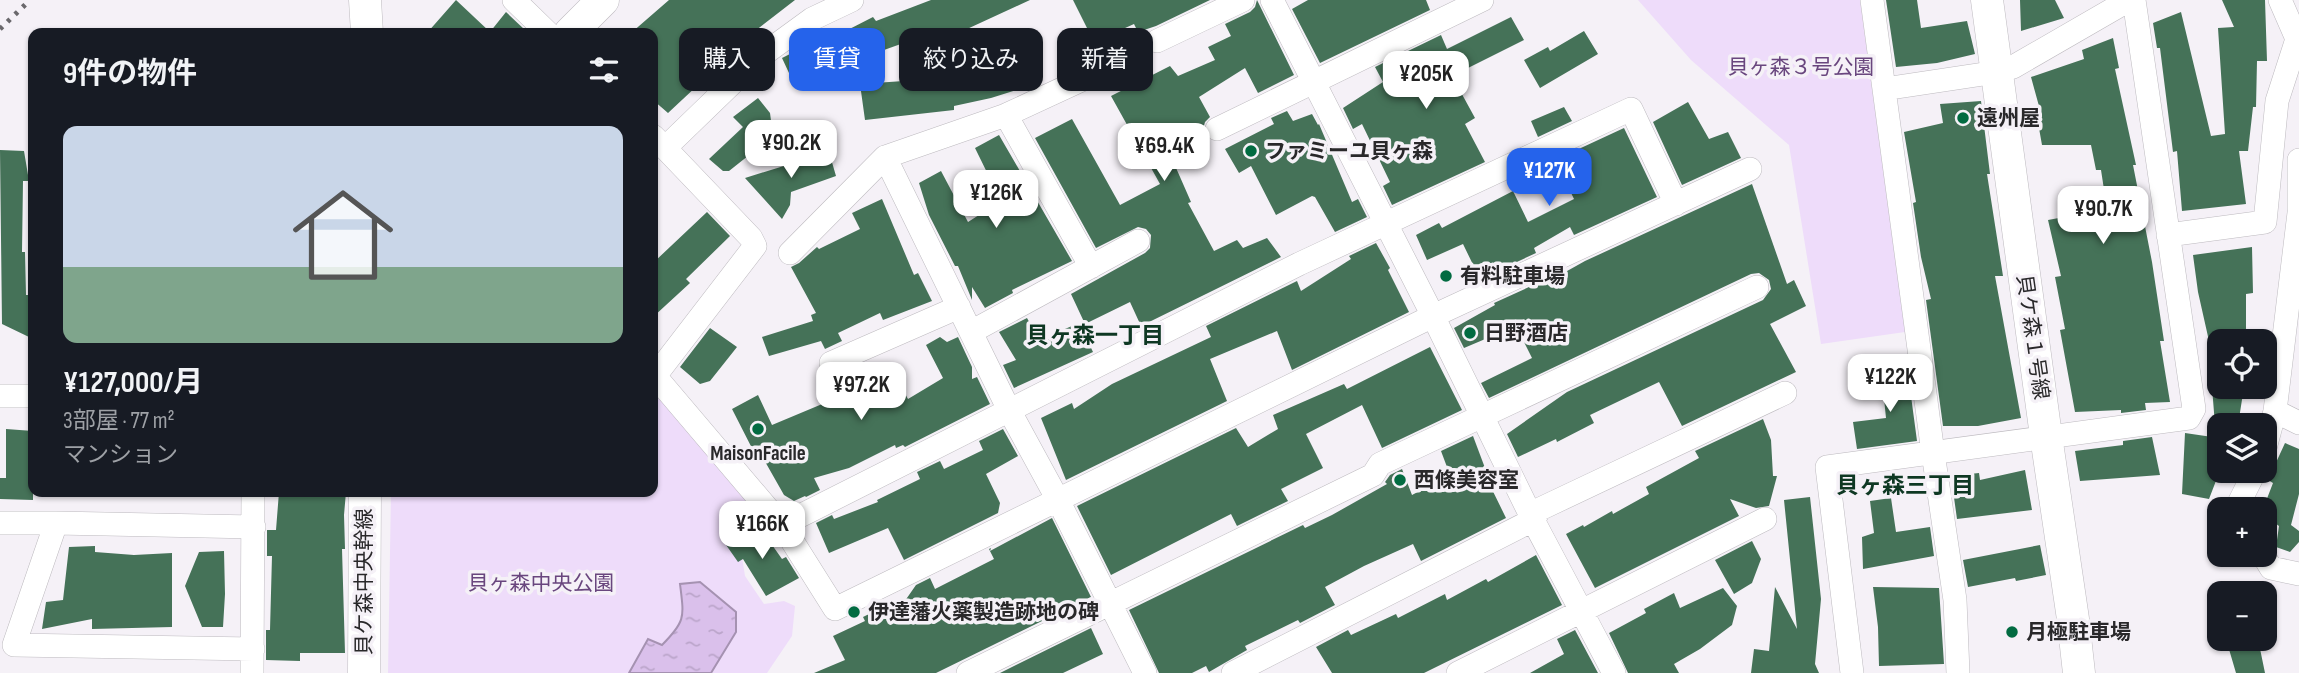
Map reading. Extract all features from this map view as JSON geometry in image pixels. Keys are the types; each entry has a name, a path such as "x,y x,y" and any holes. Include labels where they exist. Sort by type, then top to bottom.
{"street":[{"path":"365,0 367,28"},
{"path":"514,0 543,28"},
{"path":"575,28 603,0"},
{"path":"658,372 755,246 751,238 659,142 757,59 812,19 852,0"},
{"path":"1157,41 1243,0"},
{"path":"1272,0 1433,316 1533,520 1614,673"},
{"path":"1217,129 1482,0"},
{"path":"1872,0 1955,600 1958,673"},
{"name":"貝ケ森１号線","path":"1987,0 2079,673"},
{"path":"1852,673 1827,467 2189,418 2194,409 2131,0 2013,67 1997,72 1884,89"},
{"path":"2168,236 2266,222 2277,102 2298,43 2280,0"},
{"path":"790,253 885,157 1006,116 1059,91"},
{"path":"782,525 1169,328 1385,223 1631,109 1676,204"},
{"path":"1006,116 1091,267"},
{"path":"885,157 1009,410 1058,500 1145,673"},
{"path":"2299,160 2299,211 2275,411 2299,423"},
{"path":"658,380 782,525 835,609 1433,316 1750,169"},
{"path":"971,332 1138,241"},
{"path":"968,673 1373,475 1380,464 1757,287"},
{"path":"831,363 959,307"},
{"path":"1233,673 1533,520 1540,509 1785,393"},
{"path":"0,396 28,397"},
{"path":"252,673 253,497"},
{"name":"貝ケ森中央幹線","path":"364,673 365,497"},
{"path":"1458,673 1765,519"},
{"path":"0,523 254,527"},
{"path":"56,523 7,645 253,649"},
{"path":"2270,567 2299,574"}],"green space":[{"name":"貝ヶ森３号公園","path":"1638,0 1860,0 1905,332 1821,344 1789,145 1691,60"},
{"name":"貝ヶ森中央公園","path":"658,396 759,511 739,538 745,576 764,604 784,601 795,606 792,636 767,673 388,673 391,497 658,497"}],"water":[{"path":"700,582 736,612 736,632 711,673 629,673 648,639 662,645 676,630 682,611 680,584"}],"building":[{"path":"456,0 486,28 431,28"},
{"path":"669,0 795,0 759,28 679,28 679,91 692,91 668,113 658,104 658,28 637,28"},
{"path":"931,0 1030,0 969,28 899,28 899,45 885,50 885,28 852,28 873,17 876,21"},
{"path":"1073,0 1210,0 1150,28 1136,28 1134,24 1125,28 1087,28"},
{"path":"1257,0 1294,75 1258,93 1245,68 1199,97 1210,117 1203,129 1166,145 1191,202 1188,203 1214,251 1237,240 1243,248 1267,238 1281,257 1141,326 1130,302 1085,324 1071,294 1145,253 1150,248 1151,235 1146,229 1138,227 1096,248 1035,138 1072,119 1120,205 1160,184 1111,96 1121,91 1153,91 1153,75 1170,66 1178,76 1215,60 1208,47 1231,36 1225,24 1255,7"},
{"path":"1308,0 1426,0 1430,10 1320,63 1292,9"},
{"path":"1886,0 1917,0 1921,28 1967,21 1975,54 1937,63 1896,67"},
{"path":"2020,0 2055,0 2064,18 2021,31"},
{"path":"2222,0 2265,0 2267,61 2257,61 2256,107 2253,107 2248,151 2239,151 2246,204 2182,211 2177,151 2173,152 2160,48 2157,48 2153,23 2181,12 2211,136 2225,134 2218,28 2234,27"},
{"path":"506,12 523,28 493,28"},
{"path":"1511,17 1524,40 1452,76 1475,118 1465,124 1485,162 1392,205 1383,186 1390,182 1362,124 1353,129 1343,108 1383,82 1375,67 1441,35 1447,49"},
{"path":"1584,31 1598,54 1540,88 1524,60 1548,47 1550,51"},
{"path":"2113,38 2119,68 2115,69 2136,165 2133,165 2152,262 2164,341 2160,341 2170,402 2145,403 2146,410 2121,413 2121,410 2075,412 2060,330 2065,329 2055,277 2061,276 2048,220 2107,209 2101,170 2096,170 2091,145 2042,145 2037,117 2042,117 2031,77 2084,59 2082,50"},
{"path":"789,54 789,73 782,58"},
{"path":"899,81 899,91 1014,91 954,106 954,110 865,120 861,91 885,91 885,82"},
{"path":"758,98 770,113 773,136 729,171 723,171 709,159 743,127 733,117"},
{"path":"1981,101 1990,174 1987,174 2003,276 1995,276 2021,418 1978,426 1943,426 1926,300 1931,299 1921,257 1913,203 1916,202 1904,132 1943,123 1940,104"},
{"path":"1688,102 1709,139 1728,132 1741,158 1682,185 1653,122"},
{"path":"1564,107 1572,121 1538,137 1531,121"},
{"path":"1287,111 1293,121 1312,114 1319,124 1352,202 1358,199 1367,217 1335,232 1312,196 1276,215 1251,166 1239,173 1225,149 1274,124 1271,118"},
{"path":"1624,128 1657,197 1574,235 1570,227 1534,248 1536,253 1480,279 1463,244 1427,260 1416,235 1439,223 1442,228 1513,191 1528,222 1574,199 1555,160"},
{"path":"999,135 1072,261 1012,290 1013,293 985,308 972,287 972,300 958,266 955,266 929,215 919,183 941,171 968,222 1001,201 975,148"},
{"path":"0,150 24,151 28,181 23,181 22,252 25,252 28,337 2,324"},
{"path":"829,152 836,176 791,192 790,205 782,219 745,178"},
{"path":"1752,184 1787,284 1794,280 1806,306 1770,324 1796,372 1682,426 1659,382 1590,415 1594,423 1557,442 1556,439 1518,457 1507,434 1567,392 1763,300 1771,289 1769,280 1759,273 1751,274 1489,398 1481,383 1532,358 1516,326 1464,348 1454,328 1495,305 1494,303 1549,278 1551,280 1585,261"},
{"path":"882,199 914,275 918,273 932,301 883,320 880,313 838,333 842,341 825,349 821,341 769,356 762,337 813,321 811,315 816,313 791,267 817,247 819,249 860,229 852,213"},
{"path":"707,212 730,236 686,279 690,283 658,312 658,258"},
{"path":"1376,243 1409,312 1292,370 1277,331 1210,359 1227,401 1066,480 1041,418 1072,403 1074,409 1112,384 1211,337 1206,326 1297,281 1301,291 1351,259 1349,256"},
{"path":"2252,247 2253,293 2246,294 2246,329 2207,329 2207,332 2193,255"},
{"path":"1027,318 1039,340 1079,323 1093,352 1014,388 1003,365 1016,360 999,332"},
{"path":"710,328 737,347 710,381 700,384 680,367"},
{"path":"940,337 947,342 958,337 972,367 972,379 977,377 990,404 905,447 903,445 896,448 895,445 849,468 814,478 820,490 806,497 794,501 784,495 763,458 758,460 732,409 758,395 772,425 827,402 826,399 891,369 908,399 943,378 926,345"},
{"path":"1430,347 1462,410 1382,448 1362,405 1306,434 1323,468 1281,489 1288,501 1237,526 1231,514 1111,575 1077,506 1236,428 1248,447 1278,429 1273,415 1344,384 1347,389"},
{"path":"1907,366 1917,441 1857,449 1853,422 1886,418 1881,369"},
{"path":"2213,399 2242,399 2240,413 2214,413"},
{"path":"1763,419 1771,440 1773,476 1777,476 1769,506 1756,508 1730,499 1739,516 1595,588 1566,534 1612,511 1613,514 1649,494 1646,487 1699,458 1695,451"},
{"path":"6,429 28,431 28,497 33,497 33,500 0,499 0,478 6,478"},
{"path":"1003,429 1018,456 986,474 1000,503 998,513 904,560 888,528 829,553 816,523 832,515 834,519 878,502 877,500 920,479 917,472 940,461 944,469 983,450 979,441"},
{"path":"2185,433 2207,436 2207,483 2215,483 2210,497 2182,494"},
{"path":"1473,436 1485,468 1482,469 1506,518 1421,561 1413,544 1364,566 1325,587 1335,605 1245,646 1247,650 1209,672 1206,666 1192,673 1159,673 1129,610 1303,525 1305,528 1332,515 1387,484 1385,482 1390,475 1402,469 1412,495 1450,475 1441,451"},
{"path":"2152,437 2160,475 2080,481 2075,451 2123,445 2123,441"},
{"path":"2285,443 2299,449 2299,494 2291,525 2299,531 2299,542 2290,552 2277,547 2277,497 2268,497 2273,483 2277,483 2277,460"},
{"path":"2025,470 2032,510 1957,519 1951,476 1979,473 1980,480"},
{"path":"279,497 346,497 345,549 342,549 345,653 300,653 300,661 266,660 266,630 270,630 272,556 267,556 267,530 276,530"},
{"path":"1810,497 1821,599 1815,664 1819,673 1751,673 1754,649 1769,651 1775,587 1797,629 1784,500"},
{"path":"1891,498 1896,532 1930,527 1934,556 1863,569 1862,537 1874,533 1870,501"},
{"path":"1052,518 1091,597 936,673 814,673 845,660 833,636 865,621 863,617 887,605 893,618 916,585 930,578 935,589 994,559 990,551"},
{"path":"760,528 782,559 786,557 799,578 766,596 743,559 738,562 724,542 740,531 745,539"},
{"path":"1752,541 1761,559 1752,583 1734,594 1715,560"},
{"path":"2040,545 2046,575 1968,587 1963,560"},
{"path":"95,546 95,552 134,555 172,553 172,627 92,629 92,619 42,629 46,602 63,600 69,547"},
{"path":"224,551 223,627 202,627 185,586 199,552"},
{"path":"1536,555 1562,605 1424,673 1332,673 1316,647 1348,630 1351,635 1396,614 1398,618 1445,594 1447,600 1486,579 1488,582"},
{"path":"1873,587 1939,588 1944,664 1879,666"},
{"path":"1723,588 1737,606 1732,625 1674,664 1679,673 1628,673 1609,633 1646,613 1644,609 1674,593 1680,608"},
{"path":"1091,628 1103,654 1063,673 1000,673"},
{"path":"1575,630 1598,673 1530,673 1564,654 1557,639"},
{"path":"2230,651 2260,651 2265,673 2236,673"}],"railway":[{"path":"0,29 30,0"}],"place":[{"name":"遠州屋","path":"1963,118"},
{"name":"ファミーユ貝ヶ森","path":"1251,151"},
{"name":"有料駐車場","path":"1446,276"},
{"name":"日野酒店","path":"1470,333"},
{"name":"MaisonFacile","path":"758,429"},
{"name":"西條美容室","path":"1400,480"},
{"name":"伊達藩火薬製造跡地の碑","path":"854,612"},
{"name":"月極駐車場","path":"2012,632"}],"district":[{"name":"貝ヶ森一丁目","path":"1095,335"},
{"name":"貝ヶ森三丁目","path":"1905,485"}]}
